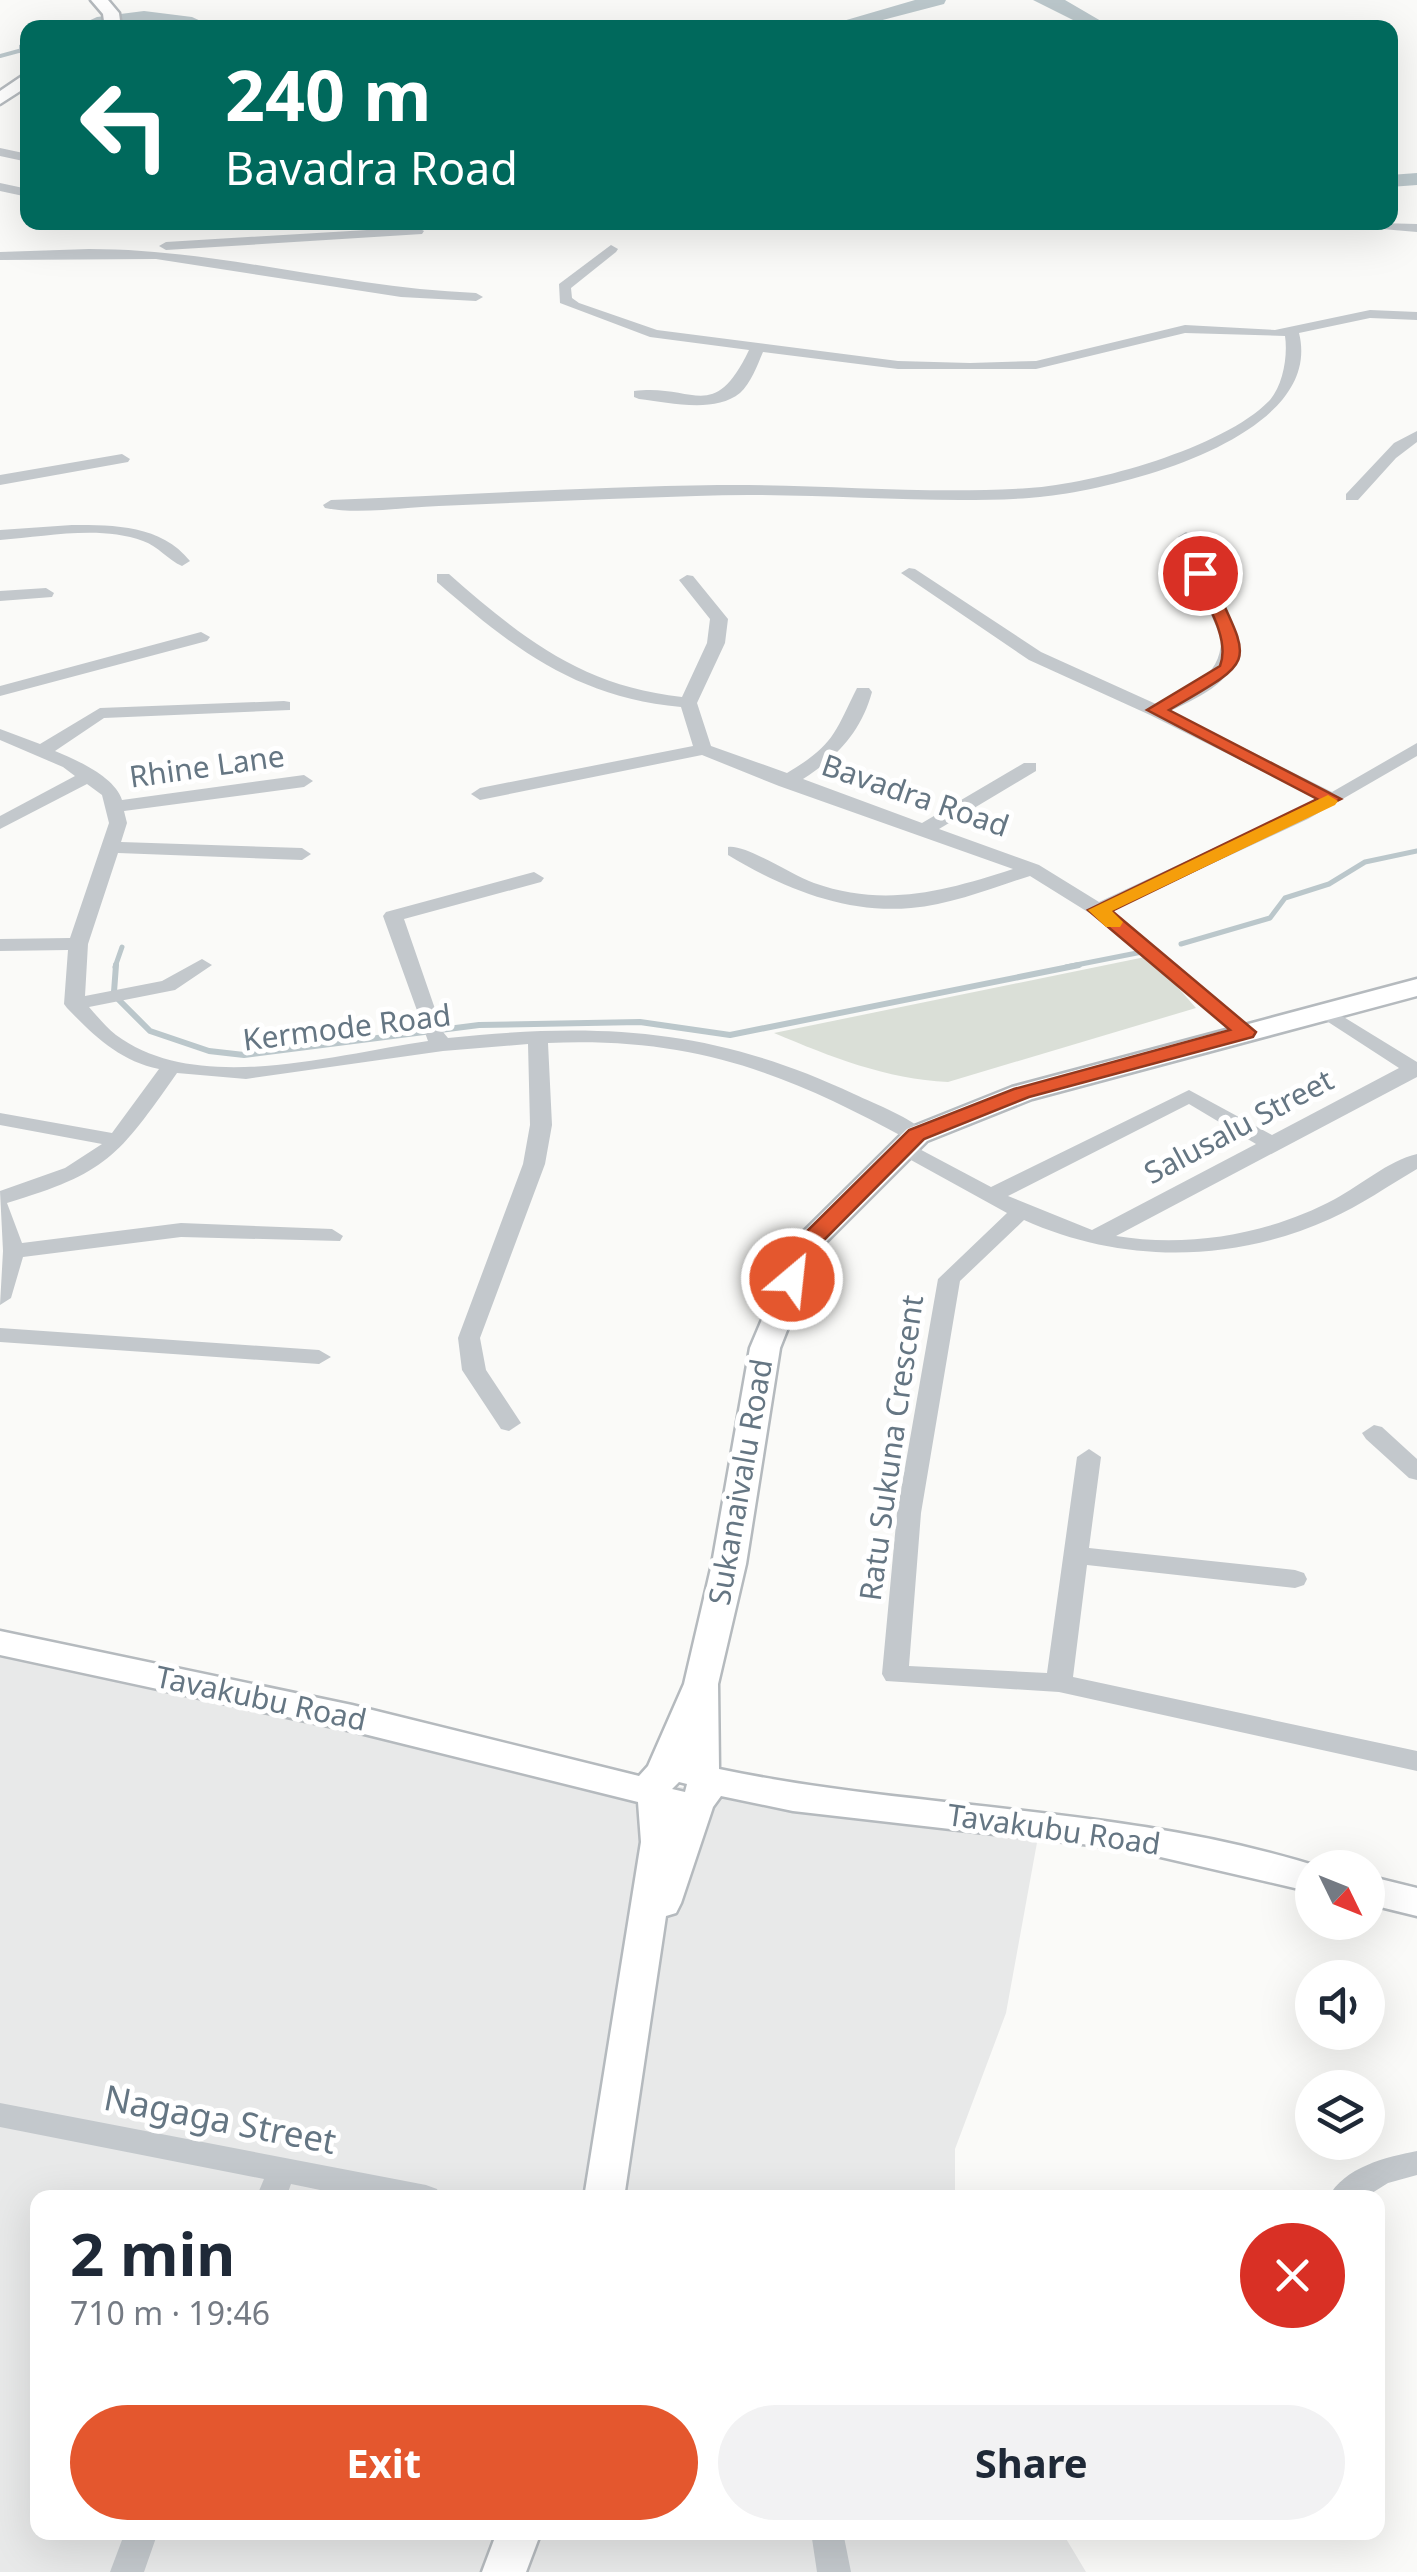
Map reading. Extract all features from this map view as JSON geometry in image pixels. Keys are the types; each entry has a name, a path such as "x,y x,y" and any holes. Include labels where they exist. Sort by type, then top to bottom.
{"main road":[{"name":"Sukanaivalu Road","path":"605,2190 659,1842 658,1783 701,1684 729,1564 765,1348 806,1245 909,1142 1022,1093 1246,1032 1328,1014 1417,987"},
{"name":"Tavakubu Road","path":"0,1642 522,1759 658,1783 678,1807 700,1789 793,1798 1126,1835 1295,1874"},
{"name":"Sukanaivalu Road","path":"645,1948 700,1789 701,1684"},
{"path":"1385,1894 1417,1902"},
{"path":"504,2572 516,2540"}],"street":[{"path":"0,256 125,253 227,242 417,231"},
{"path":"611,249 564,288 565,300 638,331 898,365 1036,365 1164,332 1291,332 1370,314 1417,316"},
{"path":"125,253 179,257 422,297 476,297"},
{"path":"331,505 718,490 939,494 1050,490 1112,477 1198,449 1246,426 1274,405 1284,392 1294,341 1291,332"},
{"path":"639,394 700,398 728,393 740,382 758,348"},
{"path":"1352,498 1376,476 1393,451 1417,436"},
{"path":"0,480 122,459"},
{"path":"0,536 140,533 173,547 182,561"},
{"path":"1156,710 1228,668 1233,655 1230,638 1186,537"},
{"path":"909,572 1035,656 1156,710 1332,799"},
{"path":"443,578 518,642 565,667 612,690 688,703"},
{"path":"480,794 703,749 688,703 716,642 719,619 687,580"},
{"path":"0,596 46,593"},
{"path":"0,691 201,637"},
{"path":"786,782 813,766 839,743 860,708 863,692"},
{"path":"42,752 100,713 284,706"},
{"path":"0,734 91,775 111,792 116,806 118,823 78,944 74,1004 168,986 202,965"},
{"path":"1098,910 1332,799 1417,748"},
{"name":"Bavadra Road","path":"703,749 1032,869 1098,910 1246,1032"},
{"path":"924,830 1030,768"},
{"path":"0,823 91,775"},
{"name":"Rhine Lane","path":"116,806 304,782"},
{"path":"110,847 302,854"},
{"path":"735,851 797,883 885,903 932,900 1032,869"},
{"path":"435,1034 394,916 534,878"},
{"path":"0,945 78,944"},
{"name":"Kermode Road","path":"74,1004 109,1041 170,1069 264,1071 435,1034 538,1040 600,1035 705,1045 760,1061 834,1090 993,1195 1022,1211 1094,1238 1193,1246 1266,1235 1315,1218 1417,1160"},
{"path":"1328,1014 1415,1070"},
{"path":"509,1424 474,1370 469,1338 478,1303 521,1207 534,1164 541,1125 538,1040"},
{"path":"0,1198 94,1161 117,1140 170,1069"},
{"name":"Salusalu Street","path":"1094,1238 1415,1070"},
{"path":"993,1195 1193,1096 1272,1144"},
{"path":"0,1119 117,1140"},
{"path":"0,1208 14,1251 0,1298"},
{"name":"Ratu Sukuna Crescent","path":"1022,1211 949,1280 909,1513 895,1674 1059,1683 1417,1761"},
{"path":"14,1251 181,1230 332,1236"},
{"path":"0,1335 320,1357"},
{"path":"1374,1434 1417,1472"},
{"path":"1059,1683 1089,1456"},
{"path":"1074,1555 1295,1579"},
{"name":"Nagaga Street","path":"0,2115 276,2185 334,2190"},
{"path":"1350,2190 1391,2167 1417,2162"},
{"path":"127,2572 139,2540"},
{"path":"828,2540 834,2572"}],"shaded area":[{"path":"1150,956 1196,1008 948,1082 881,1072 774,1033"},
{"path":"0,1643 705,1792 1040,1826 1006,2013 955,2149 955,2190 30,2190 30,2540 1067,2540 1086,2572 0,2572"}],"waterway":[{"path":"859,20 937,0"},
{"path":"1042,0 1057,3 1089,20"},
{"path":"112,20 176,20"},
{"path":"0,56 20,51"},
{"path":"1398,180 1417,179"},
{"path":"1181,944 1270,918 1285,898 1329,884 1365,862 1417,851"},
{"path":"115,967 122,947"},
{"path":"1066,967 1142,952"},
{"path":"114,992 116,965"},
{"path":"117,998 150,1031 209,1051 244,1055 479,1025 640,1022 730,1035 1079,965"}],"slow traffic":[{"path":"1113,922 1098,910 1328,801"}],"route":[{"path":"792,1279 806,1245 916,1135 1022,1093 1246,1032 1098,910 1332,799 1156,710 1228,668 1233,655 1230,638 1200,573"}]}
